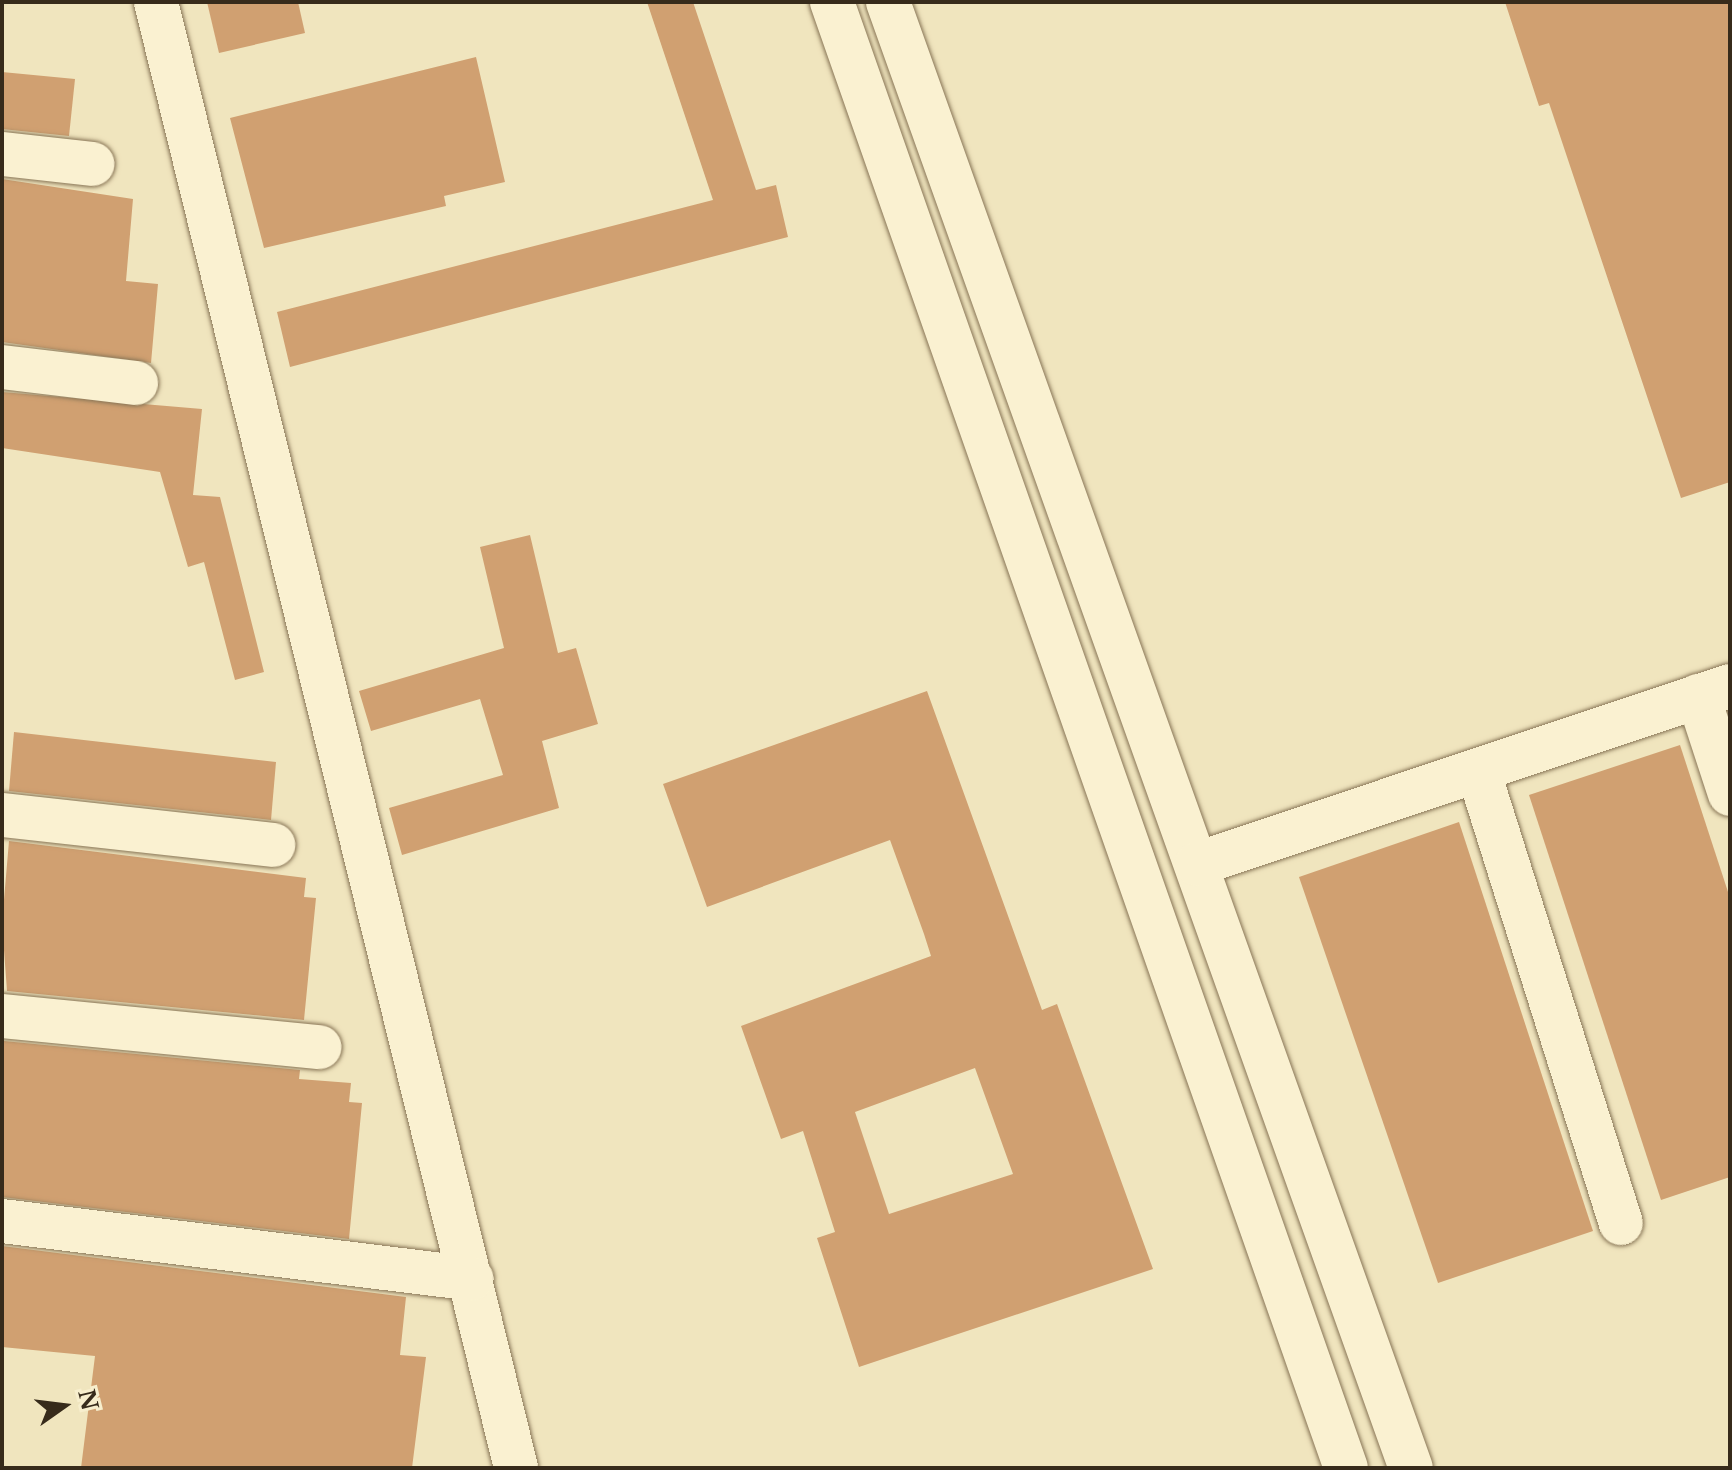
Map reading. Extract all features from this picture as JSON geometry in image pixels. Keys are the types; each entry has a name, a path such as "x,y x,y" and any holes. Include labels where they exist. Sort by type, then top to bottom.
{"street":[{"path":"156,2 516,1468"},
{"path":"832,2 1346,1468"},
{"path":"888,2 1411,1468"},
{"path":"2,154 92,164"},
{"path":"2,367 136,383"},
{"path":"1197,864 1714,691 1730,794"},
{"path":"1478,770 1621,1223"},
{"path":"2,815 273,845"},
{"path":"1172,973 1228,952"},
{"path":"2,1016 319,1047"},
{"path":"2,1221 471,1279"}],"building":[{"path":"207,2 298,2 305,33 219,53"},
{"path":"647,2 693,2 756,190 776,185 788,237 290,367 277,312 713,200"},
{"path":"1505,2 1730,2 1730,482 1681,498 1549,103 1539,106"},
{"path":"476,57 505,182 444,196 446,206 264,248 230,118"},
{"path":"2,72 75,79 69,136 2,129"},
{"path":"2,179 133,199 126,281 158,284 151,363 2,342"},
{"path":"2,392 202,409 193,495 220,497 264,672 235,680 204,562 188,567 160,472 2,448"},
{"path":"530,535 558,653 576,648 598,724 542,741 559,808 402,855 389,808 503,775 480,699 371,731 359,691 504,648 480,547"},
{"path":"927,691 1042,1010 1057,1004 1153,1269 859,1367 817,1238 835,1232 803,1131 781,1139 741,1026 931,956 924,934 890,840 707,907 663,784","holes":["975,1068 1013,1174 889,1214 855,1112"]},
{"path":"14,732 276,762 271,820 9,791"},
{"path":"1680,745 1730,898 1730,1177 1661,1200 1529,795"},
{"path":"1459,822 1593,1231 1438,1283 1299,877"},
{"path":"9,841 306,878 304,897 316,898 304,1020 7,991 2,923"},
{"path":"4,1041 300,1070 299,1079 351,1083 349,1102 362,1103 349,1239 2,1197"},
{"path":"2,1246 406,1297 400,1355 426,1357 412,1468 81,1468 95,1356 2,1347"}]}
